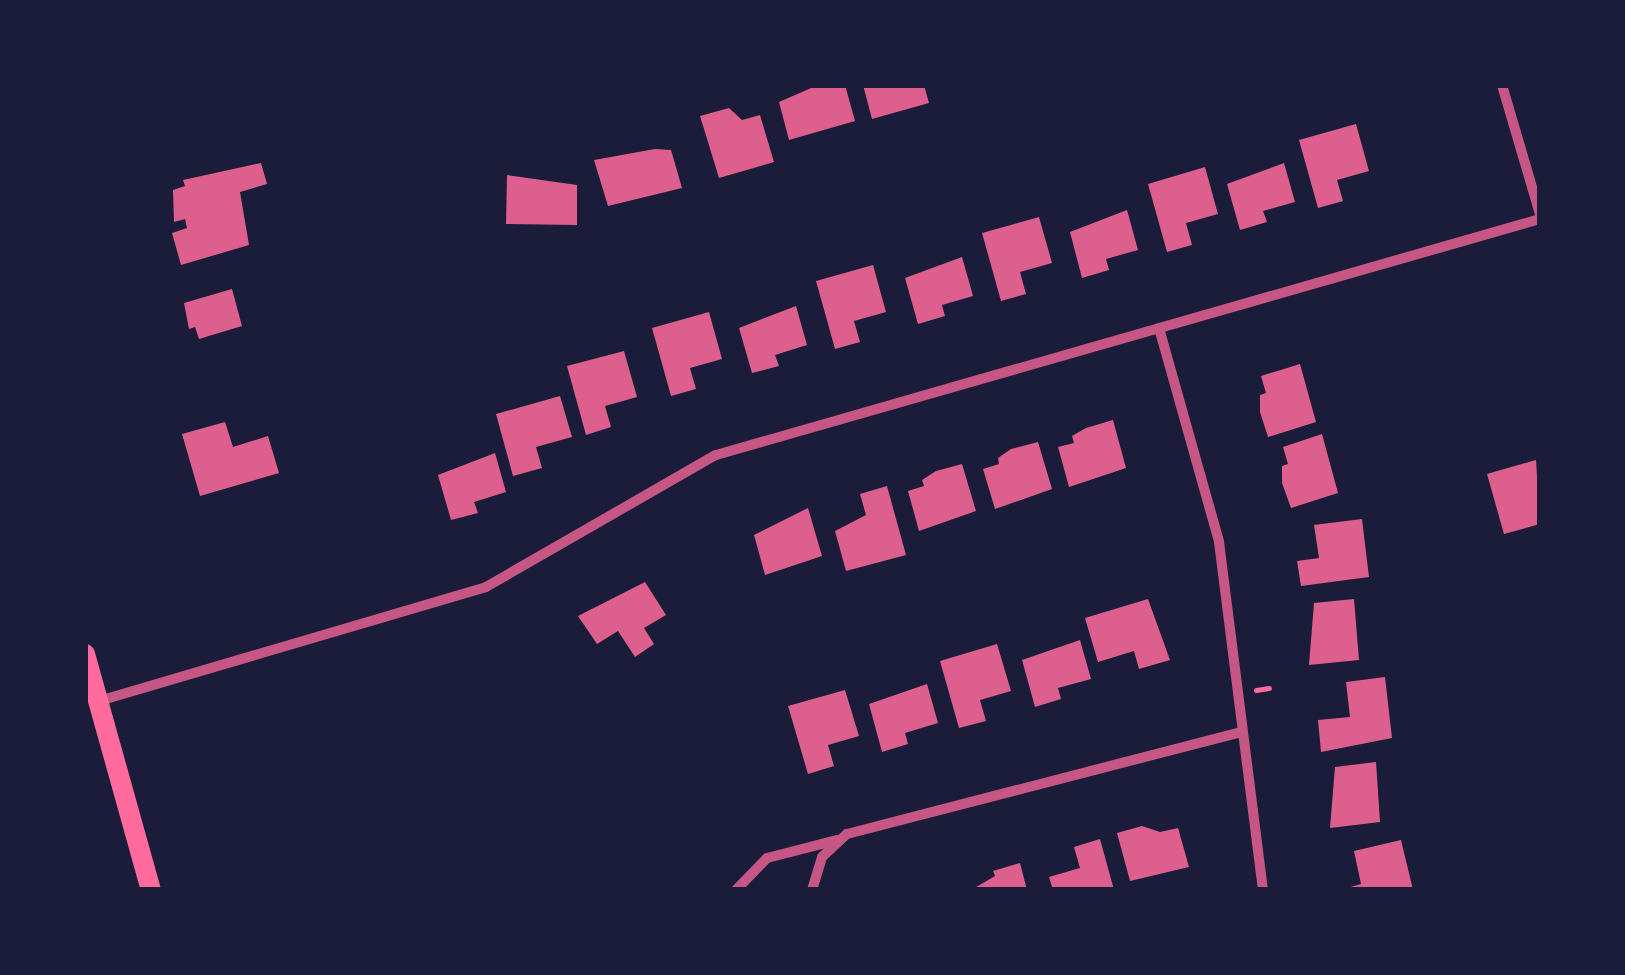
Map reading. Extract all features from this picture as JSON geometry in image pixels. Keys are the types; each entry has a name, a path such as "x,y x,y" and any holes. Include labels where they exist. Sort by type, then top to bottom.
{"main road":[{"path":"85,654 151,890"}],"street":[{"path":"99,701 486,588 716,456 1540,217 1502,85"},
{"path":"1159,328 1219,542 1264,890"},
{"path":"736,890 767,858 1242,732"},
{"path":"812,890 817,866 838,840"}],"path":[{"path":"1253,690 1270,688"}],"building":[{"path":"818,85 845,85 855,121 789,140 779,102"},
{"path":"863,85 924,85 929,103 872,119"},
{"path":"729,108 742,120 760,115 774,162 719,178 700,116"},
{"path":"1356,124 1369,171 1337,180 1343,201 1318,208 1299,140"},
{"path":"655,149 671,150 682,188 608,206 594,160"},
{"path":"261,163 267,184 240,192 249,245 181,265 172,233 187,228 185,219 174,222 173,190 185,186 183,180"},
{"path":"1284,163 1295,202 1263,211 1267,222 1240,230 1227,184"},
{"path":"1205,167 1218,214 1186,223 1192,245 1167,252 1148,184"},
{"path":"507,175 577,185 577,225 506,224"},
{"path":"1127,210 1138,250 1106,259 1109,270 1082,278 1070,232"},
{"path":"1039,217 1052,263 1020,272 1026,294 1001,301 982,233"},
{"path":"962,257 973,296 942,305 945,316 918,324 905,278"},
{"path":"873,265 886,312 854,321 860,342 835,349 816,281"},
{"path":"232,289 242,326 199,339 195,327 189,329 184,303"},
{"path":"796,306 807,345 775,355 779,366 752,373 739,328"},
{"path":"709,312 722,359 690,368 696,389 671,396 652,328"},
{"path":"624,351 637,397 605,406 611,427 586,435 567,366"},
{"path":"1300,364 1316,422 1268,437 1260,412 1260,395 1266,393 1261,376"},
{"path":"560,396 572,437 536,447 542,468 513,476 496,414"},
{"path":"1113,420 1126,468 1069,487 1058,447 1074,443 1072,436 1086,428"},
{"path":"225,422 233,447 268,436 279,473 200,496 182,434"},
{"path":"1322,434 1338,493 1291,508 1282,483 1282,466 1288,464 1283,447"},
{"path":"1038,442 1052,489 995,509 983,469 999,464 998,458 1011,449"},
{"path":"495,453 506,492 474,502 478,513 451,520 438,475"},
{"path":"1536,460 1540,524 1504,534 1487,474"},
{"path":"962,464 976,511 919,531 908,491 924,486 922,480 936,471"},
{"path":"887,486 906,555 846,571 835,531 866,515 860,494"},
{"path":"808,508 822,556 765,575 754,535"},
{"path":"1362,519 1369,577 1301,586 1297,561 1319,558 1314,525"},
{"path":"645,582 666,615 644,628 654,644 635,657 618,631 597,644 578,616"},
{"path":"1148,599 1170,660 1139,669 1134,651 1098,662 1085,618"},
{"path":"1354,599 1359,660 1309,665 1314,603"},
{"path":"1080,640 1091,679 1058,688 1061,699 1035,707 1022,660"},
{"path":"997,644 1011,691 980,700 986,721 959,728 940,661"},
{"path":"1385,677 1392,738 1321,752 1318,720 1350,717 1346,682"},
{"path":"927,684 938,723 905,733 908,744 882,752 869,704"},
{"path":"845,690 859,736 828,745 834,766 808,774 788,706"},
{"path":"1376,762 1380,822 1330,828 1335,767"},
{"path":"1142,826 1160,832 1178,828 1189,867 1130,881 1117,833"},
{"path":"1100,839 1114,890 1053,890 1049,877 1080,868 1074,847"},
{"path":"1401,840 1413,890 1340,890 1361,884 1354,851"},
{"path":"1020,863 1027,890 971,890 995,876 993,871"}]}
